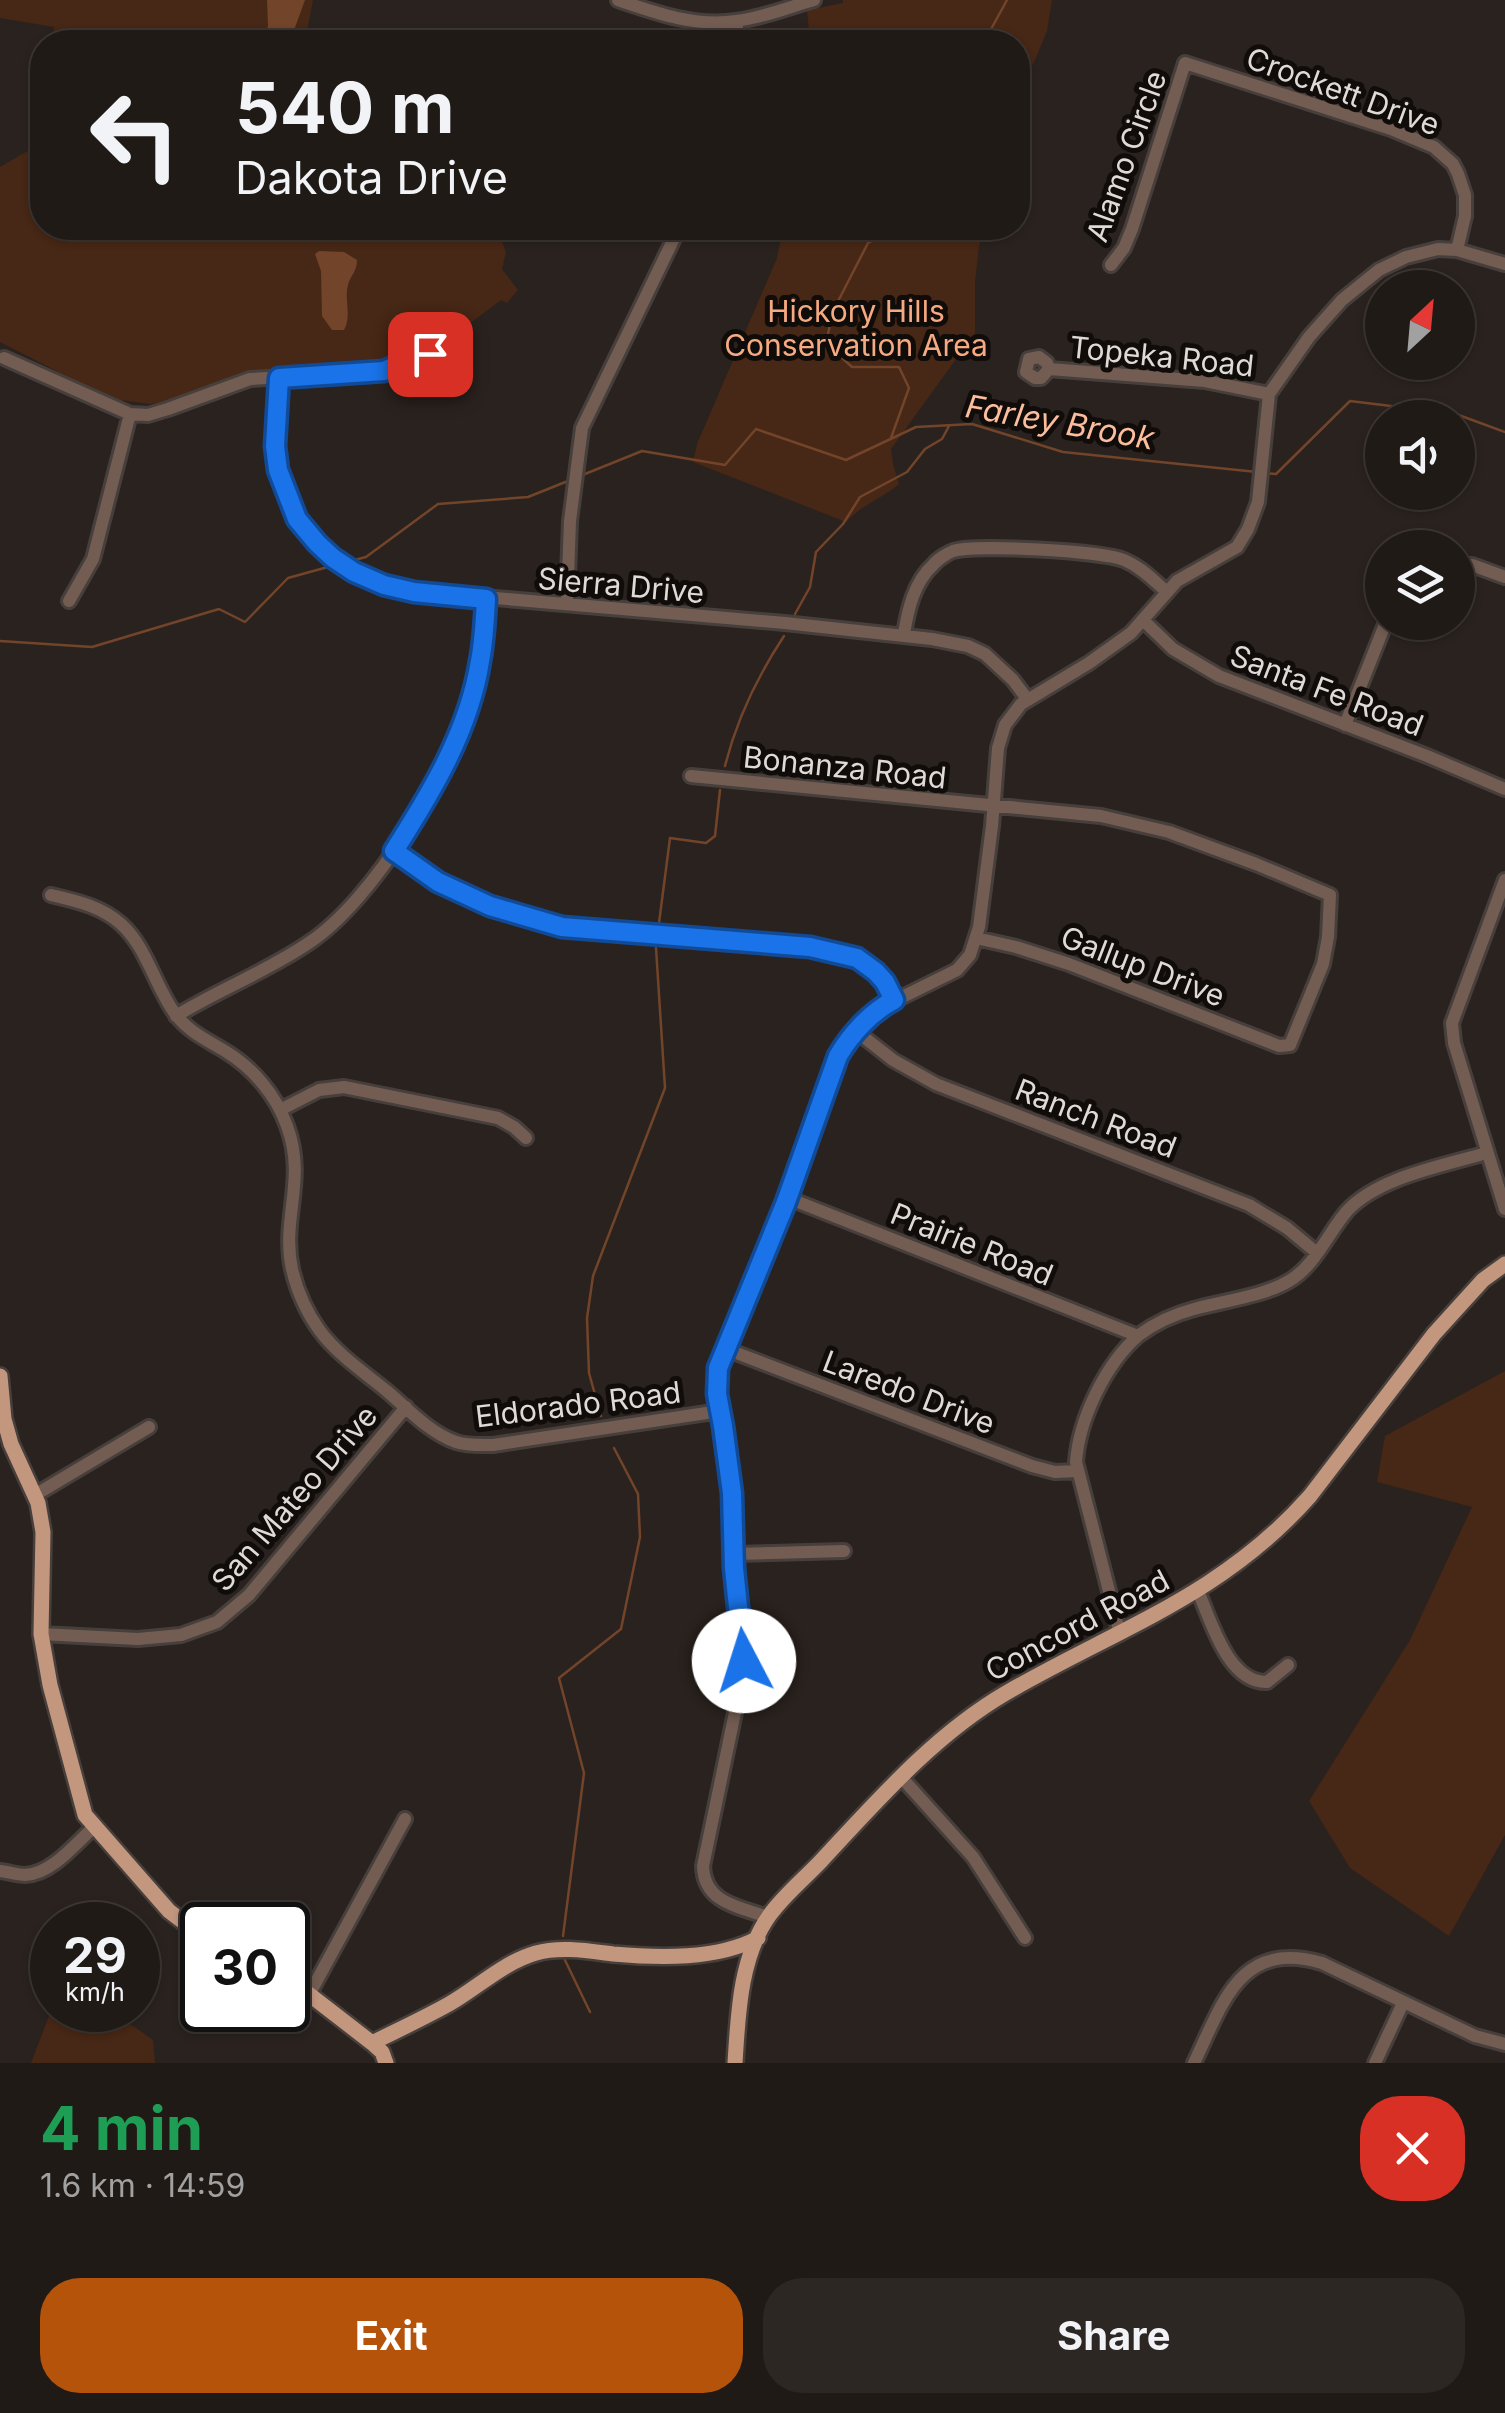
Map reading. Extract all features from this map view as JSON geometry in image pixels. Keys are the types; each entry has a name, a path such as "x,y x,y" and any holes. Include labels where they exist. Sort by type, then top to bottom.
{"main road":[{"name":"Concord Road","path":"735,2063 742,1982 768,1917 944,1736 1006,1694 1198,1591 1230,1570 1288,1521 1434,1334 1483,1280 1505,1264"},
{"path":"0,1376 8,1432 34,1496 43,1532 41,1634 84,1814 180,1919"},
{"path":"372,2043 537,1953 591,1952 653,1958 724,1949 758,1938"},
{"path":"310,1993 382,2052 386,2063"}],"street":[{"path":"618,0 695,22 736,21 814,0"},
{"path":"736,21 737,30"},
{"name":"Crockett Drive","path":"1186,62 1408,134 1434,147 1452,164 1465,195 1465,216 1457,250"},
{"name":"Alamo Circle","path":"1112,264 1132,229 1186,62"},
{"path":"567,604 570,521 582,428 673,240"},
{"path":"768,1917 714,1895 703,1880 738,1703 746,1636 738,1607 732,1493 717,1394 718,1368 788,1198 838,1056 856,1031 886,1004 957,970 970,955 984,891 998,748 1004,725 1028,700 1131,633 1177,581 1238,547 1258,502 1270,394 1308,337 1342,300 1379,270 1406,257 1438,249 1457,250 1505,264"},
{"path":"4,358 130,414 148,416 250,378 384,371 430,354"},
{"name":"Topeka Road","path":"1049,369 1230,384 1270,394"},
{"name":"Sierra Drive","path":"279,378 275,446 278,470 297,519 333,558 384,585 486,599 904,634 968,646 985,654 1014,680 1028,700"},
{"path":"69,601 93,558 130,414"},
{"path":"904,634 912,597 920,582 934,563 953,551 1028,549 1120,558 1138,567 1167,592"},
{"path":"1475,566 1505,576"},
{"path":"176,1016 313,940 345,912 382,868 441,772 468,707 480,662 486,599"},
{"name":"Santa Fe Road","path":"1143,620 1174,650 1218,676 1505,789"},
{"path":"1345,726 1379,640"},
{"name":"Bonanza Road","path":"692,776 1101,816 1169,832 1330,896 1322,964 1290,1044"},
{"path":"394,851 438,882 490,906 562,927 810,947 857,958 885,982 894,1000"},
{"path":"1505,880 1452,1023 1454,1044 1505,1210"},
{"name":"Eldorado Road","path":"51,895 100,910 121,924 135,941 176,1016 198,1036 245,1065 265,1086 280,1110 296,1165 289,1243 292,1270 302,1300 327,1339 442,1436 474,1445 504,1444 720,1410"},
{"name":"Gallup Drive","path":"976,938 1016,946 1069,964 1279,1046 1290,1044"},
{"name":"Ranch Road","path":"856,1031 893,1060 936,1084 1249,1206 1317,1252"},
{"path":"280,1110 319,1090 356,1088 498,1118 526,1138"},
{"path":"1120,1634 1077,1471 1077,1444 1085,1418 1112,1367 1138,1336 1157,1324 1187,1311 1289,1281 1304,1268 1347,1212 1372,1192 1486,1154"},
{"name":"Prairie Road","path":"788,1198 1138,1336"},
{"name":"Laredo Drive","path":"726,1349 1032,1466 1055,1472 1077,1471"},
{"name":"San Mateo Drive","path":"41,1634 138,1639 182,1635 217,1622 249,1595 406,1408"},
{"path":"34,1496 149,1427"},
{"path":"733,1554 844,1552"},
{"path":"1198,1591 1240,1672 1252,1680 1266,1682 1288,1666"},
{"path":"902,1778 972,1857 1025,1938"},
{"path":"310,1993 405,1819"},
{"path":"0,1872 35,1874 52,1865 95,1826"},
{"path":"1194,2063 1228,1992 1249,1970 1282,1958 1301,1957 1322,1964 1475,2036 1505,2044"},
{"path":"1375,2063 1403,2002"}],"green space":[{"path":"0,0 313,0 307,30 54,30 0,18"},
{"path":"1052,0 1047,31 1030,70 1030,30 809,30 807,10 843,3"},
{"path":"30,150 30,240 501,240 506,252 502,269 518,290 507,303 501,300 469,324 459,319 430,347 400,358 345,368 246,372 162,402 121,400 0,342 0,167"},
{"name":"Hickory Hills Conservation Area","path":"781,240 981,240 975,282 975,333 891,449 899,484 846,522 693,462 697,444 777,258"},
{"path":"1505,1371 1505,1835 1449,1936 1350,1868 1309,1801 1410,1640 1472,1507 1377,1482 1385,1436"},
{"path":"43,2032 142,2032 153,2040 155,2063 31,2063"}],"shaded area":[{"path":"267,0 305,0 294,30 266,30"},
{"path":"344,252 357,260 348,285 344,330 332,330 322,316 321,271 315,254"}],"waterway":[{"path":"991,30 1007,0"},
{"path":"874,240 868,243 833,311 826,343 852,367 899,367 909,388 891,438"},
{"name":"Farley Brook","path":"1265,473 1276,474 1350,401 1456,414 1505,432"},
{"name":"Farley Brook","path":"580,476 642,451 725,465 756,429 846,460 916,427 972,424 1063,452 1257,472"},
{"path":"795,614 810,587 816,552 843,524 860,497 907,472 925,449 942,439 949,426"},
{"name":"Farley Brook","path":"347,562 366,557 438,504 528,497 568,481"},
{"name":"Farley Brook","path":"0,641 92,647 219,609 245,622 288,578 335,565"},
{"path":"725,766 749,698 784,636"},
{"path":"659,923 670,838 706,843 715,836 720,790"},
{"path":"601,1416 589,1373 587,1318 593,1276 665,1088 656,948"},
{"path":"563,1936 584,1773 559,1678 621,1629 640,1537 638,1494 614,1448"},
{"path":"563,1956 590,2012"}],"route":[{"path":"430,354 384,371 279,378 275,446 278,470 297,519 317,543 354,572 384,585 486,599 480,662 456,741 394,851 438,882 490,906 562,927 810,947 857,958 885,982 894,1000 849,1038 838,1056 786,1202 718,1368 717,1394 732,1493 738,1607 746,1636 744,1661"}]}
